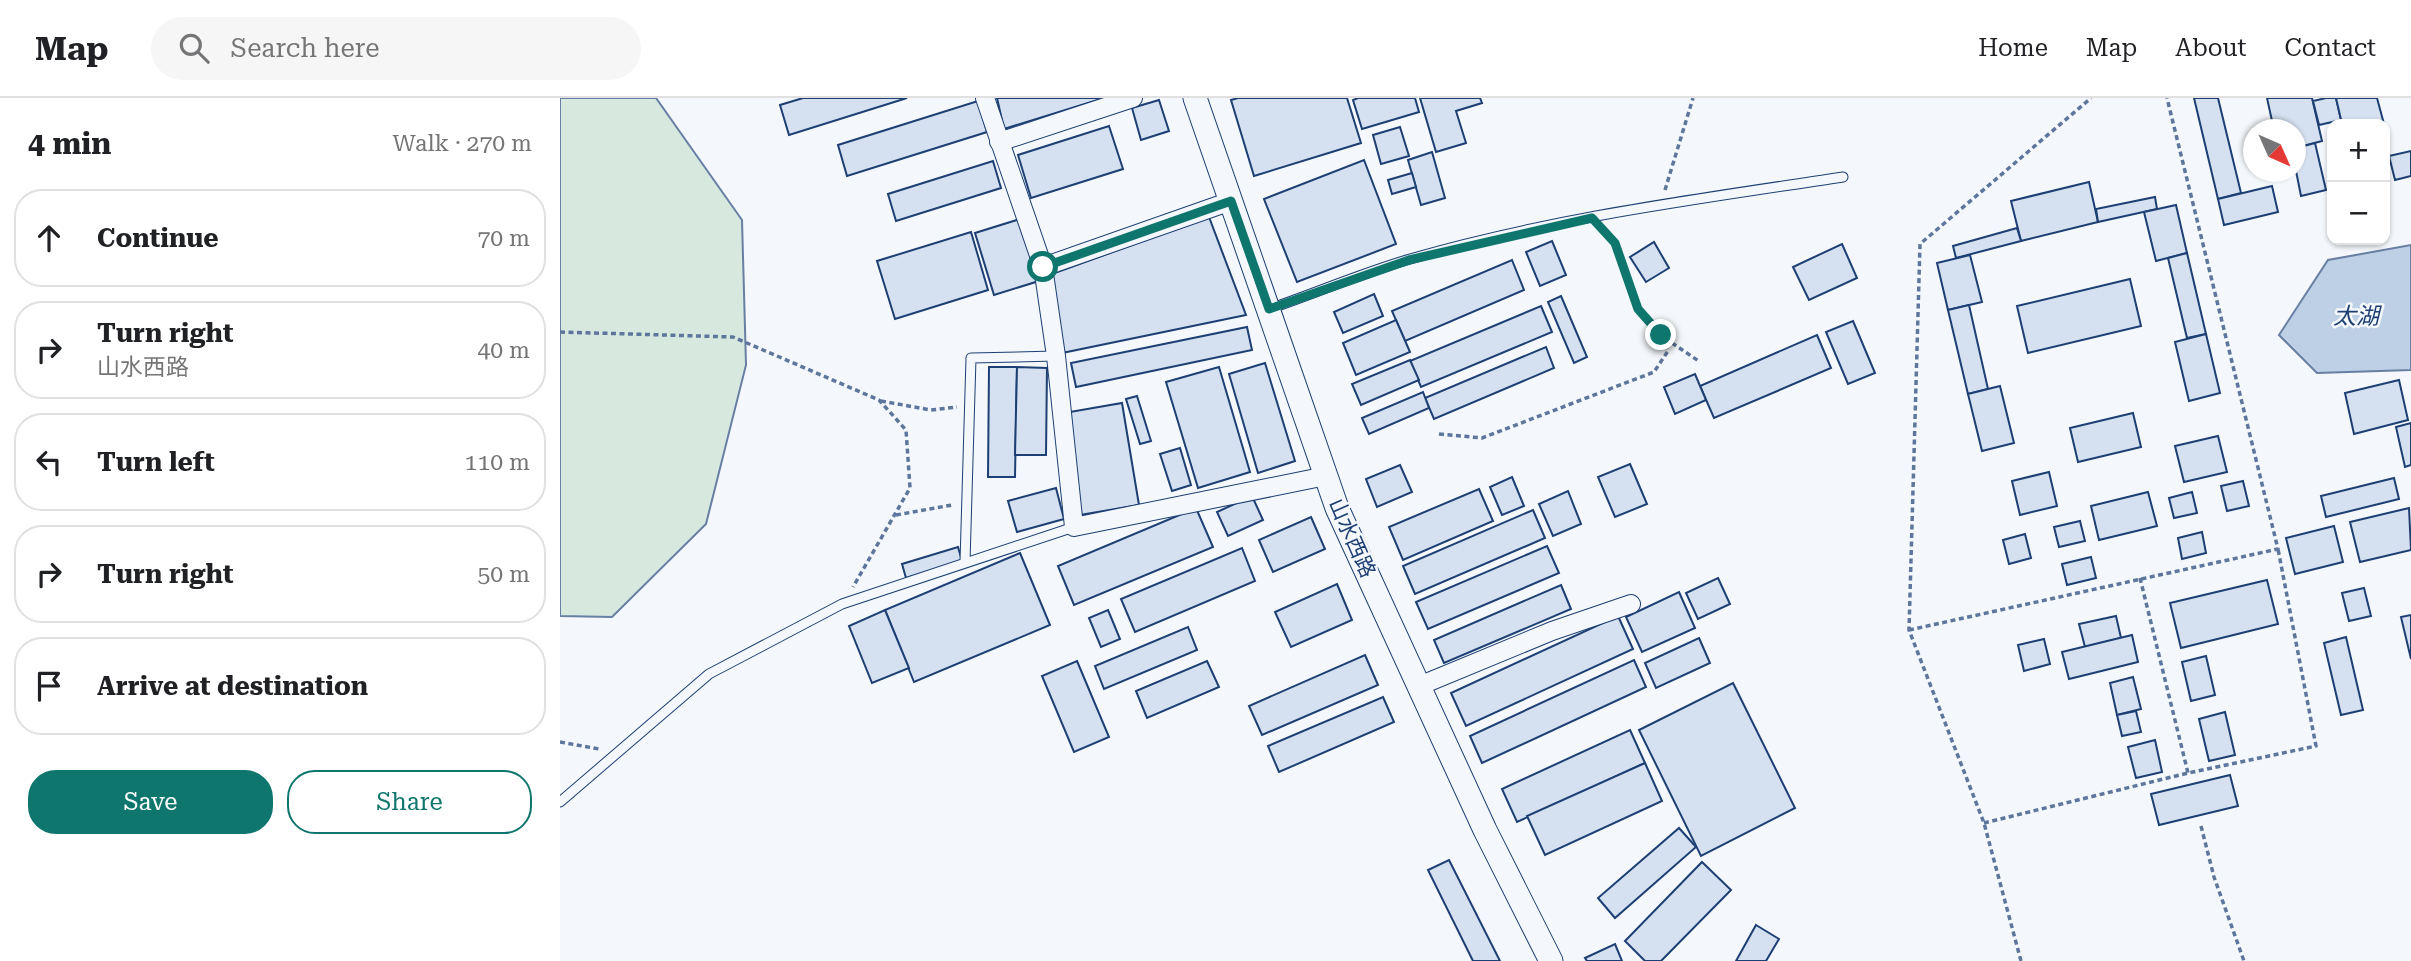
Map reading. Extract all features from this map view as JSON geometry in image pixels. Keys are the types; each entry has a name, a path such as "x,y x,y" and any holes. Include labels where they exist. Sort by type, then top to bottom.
{"street":[{"path":"985,98 1043,267 1056,356 1074,527 1326,476"},
{"path":"999,142 1133,98"},
{"name":"山水西路","path":"1195,98 1337,508 1485,830 1551,961"},
{"path":"1043,267 1231,201"},
{"path":"1419,686 1552,631 1632,604"}],"lane":[{"path":"1269,309 1409,260 1660,204 1843,177"},
{"path":"965,562 971,358 1056,356"},
{"path":"560,802 635,741 709,674 842,604 1074,527"}],"path":[{"path":"1660,204 1693,98"},
{"path":"2021,961 1984,823 1909,630 1920,244 2091,98"},
{"path":"1984,823 2188,773 2316,746 2278,549 2167,98"},
{"path":"1592,218 1615,243 1638,309 1661,335 1700,362"},
{"path":"560,332 733,337 879,400 931,410 970,406"},
{"path":"1439,434 1482,438 1654,373 1668,351 1661,335"},
{"path":"842,604 910,488 906,429 879,400"},
{"path":"895,515 967,502"},
{"path":"1909,630 2278,549"},
{"path":"2140,579 2188,773"},
{"path":"560,742 595,750 635,741"},
{"path":"2201,826 2214,877 2244,961"}],"shaded area":[{"path":"560,98 656,98 742,220 746,365 706,524 612,617 560,616"}],"water":[{"name":"太湖","path":"2411,245 2411,370 2317,373 2279,335 2328,260"}],"building":[{"path":"803,98 907,98 789,135 780,105"},
{"path":"997,98 1104,98 1004,129"},
{"path":"1347,98 1361,143 1254,176 1231,100"},
{"path":"1415,98 1419,112 1362,129 1353,100"},
{"path":"1420,98 1480,98 1482,103 1456,111 1466,143 1436,152"},
{"path":"2194,98 2218,98 2241,193 2218,199"},
{"path":"2267,98 2312,98 2322,141 2306,145 2306,119 2272,119"},
{"path":"2336,98 2341,119 2327,119 2327,123 2319,125 2313,101"},
{"path":"2336,98 2377,98 2383,119 2341,119"},
{"path":"1159,100 1169,131 1141,140 1132,108"},
{"path":"978,101 987,132 847,176 838,145"},
{"path":"1109,126 1123,169 1031,198 1018,155"},
{"path":"1400,127 1409,156 1381,164 1373,135"},
{"path":"2315,143 2326,190 2301,196 2298,182 2306,182 2306,145"},
{"path":"2411,151 2411,176 2395,180 2390,156"},
{"path":"1432,152 1445,198 1421,205 1408,160"},
{"path":"1364,160 1396,244 1297,282 1264,199"},
{"path":"993,161 1001,188 896,221 888,194"},
{"path":"1412,173 1416,187 1392,194 1388,180"},
{"path":"2089,182 2098,222 2021,241 2011,201"},
{"path":"2272,186 2278,212 2224,225 2218,199"},
{"path":"2155,197 2157,209 2098,222 2096,209"},
{"path":"2176,205 2187,253 2156,261 2144,212"},
{"path":"1209,217 1246,315 1062,353 1049,275"},
{"path":"1020,219 1039,281 994,295 975,233"},
{"path":"2017,228 2021,241 1956,258 1953,246"},
{"path":"971,232 988,290 895,319 877,261"},
{"path":"1552,241 1566,275 1540,286 1526,252"},
{"path":"1654,242 1669,268 1646,282 1630,257"},
{"path":"1842,244 1857,278 1809,300 1793,267"},
{"path":"2187,253 2206,334 2187,338 2168,258"},
{"path":"1970,255 1982,302 1948,310 1937,263"},
{"path":"1512,260 1524,290 1405,341 1392,311"},
{"path":"2130,279 2141,326 2028,353 2017,306"},
{"path":"1374,294 1383,316 1343,333 1334,312"},
{"path":"1561,296 1587,357 1574,363 1548,302"},
{"path":"1969,305 1988,389 1968,394 1948,310"},
{"path":"1541,306 1552,332 1421,387 1410,361"},
{"path":"1396,320 1410,352 1356,375 1343,343"},
{"path":"1853,321 1875,373 1848,384 1826,332"},
{"path":"1247,327 1252,350 1076,387 1071,363"},
{"path":"2206,334 2220,393 2189,401 2175,342"},
{"path":"1817,335 1831,368 1714,418 1700,386"},
{"path":"1546,347 1554,368 1434,419 1425,398"},
{"path":"1410,360 1419,380 1361,405 1352,384"},
{"path":"1265,363 1295,461 1258,473 1229,374"},
{"path":"989,367 1017,367 1015,477 988,477"},
{"path":"1017,367 1047,368 1046,455 1015,455"},
{"path":"1219,367 1250,472 1198,488 1166,382"},
{"path":"1695,374 1706,400 1675,414 1664,387"},
{"path":"2399,380 2408,420 2354,434 2345,393"},
{"path":"2000,386 2014,443 1982,451 1968,394"},
{"path":"1423,392 1429,408 1369,434 1362,418"},
{"path":"1137,396 1151,441 1140,444 1126,399"},
{"path":"1122,403 1139,505 1080,515 1064,413"},
{"path":"2133,413 2141,447 2078,462 2070,428"},
{"path":"2411,423 2411,465 2405,467 2396,427"},
{"path":"2218,436 2227,472 2184,482 2175,446"},
{"path":"1180,448 1191,485 1172,491 1160,454"},
{"path":"1630,464 1647,504 1615,517 1598,477"},
{"path":"1400,465 1412,492 1377,507 1366,479"},
{"path":"2049,472 2057,506 2020,515 2012,481"},
{"path":"1512,477 1524,506 1502,515 1490,487"},
{"path":"2394,478 2399,499 2326,517 2321,496"},
{"path":"2243,481 2249,506 2227,511 2221,486"},
{"path":"1056,488 1064,519 1017,532 1008,501"},
{"path":"1479,489 1493,521 1403,560 1389,527"},
{"path":"1568,491 1581,524 1553,536 1539,504"},
{"path":"2148,492 2157,526 2099,540 2091,506"},
{"path":"2192,492 2197,513 2174,518 2169,498"},
{"path":"1252,496 1263,520 1228,536 1217,512"},
{"path":"1196,508 1213,547 1074,605 1058,566"},
{"path":"2409,508 2411,550 2360,562 2350,522"},
{"path":"1533,510 1545,538 1415,594 1403,566"},
{"path":"1311,517 1325,549 1273,572 1259,540"},
{"path":"2080,521 2085,541 2059,547 2054,527"},
{"path":"2334,526 2343,562 2295,574 2286,538"},
{"path":"2202,532 2206,553 2182,559 2178,538"},
{"path":"2025,534 2031,558 2009,564 2003,540"},
{"path":"1547,546 1559,573 1428,629 1416,602"},
{"path":"958,547 962,561 906,578 902,564"},
{"path":"1242,548 1255,581 1135,632 1121,599"},
{"path":"1020,553 1050,625 914,682 885,610"},
{"path":"2091,557 2096,578 2067,585 2062,564"},
{"path":"1718,578 1730,604 1698,619 1686,593"},
{"path":"2267,580 2278,624 2181,648 2170,603"},
{"path":"1337,584 1352,620 1291,647 1275,612"},
{"path":"1561,585 1571,609 1444,663 1434,640"},
{"path":"2364,588 2371,616 2349,621 2342,593"},
{"path":"1679,592 1695,628 1642,652 1626,617"},
{"path":"885,610 909,668 872,683 849,626"},
{"path":"1108,610 1120,639 1101,647 1089,618"},
{"path":"2411,615 2411,659 2401,617"},
{"path":"1618,616 1633,649 1466,726 1451,693"},
{"path":"2116,616 2121,638 2085,647 2079,624"},
{"path":"1188,627 1197,650 1104,689 1095,666"},
{"path":"2132,635 2138,662 2069,679 2062,652"},
{"path":"2346,637 2363,710 2341,715 2324,643"},
{"path":"1699,638 1710,663 1656,688 1645,663"},
{"path":"2044,639 2050,664 2024,671 2018,645"},
{"path":"1365,655 1378,685 1262,735 1249,706"},
{"path":"2206,656 2215,695 2191,701 2182,662"},
{"path":"1634,660 1646,687 1482,763 1470,736"},
{"path":"1077,661 1109,737 1074,752 1042,676"},
{"path":"1207,661 1219,687 1147,718 1136,691"},
{"path":"2133,677 2141,709 2117,715 2110,683"},
{"path":"1733,683 1795,808 1701,856 1639,730"},
{"path":"1383,697 1394,722 1279,772 1268,746"},
{"path":"2136,711 2141,732 2122,736 2117,715"},
{"path":"2225,712 2235,755 2209,761 2199,719"},
{"path":"1630,730 1645,763 1517,822 1502,789"},
{"path":"2155,740 2162,772 2136,778 2128,747"},
{"path":"1645,763 1662,801 1545,855 1527,816"},
{"path":"2230,775 2238,806 2159,825 2151,794"},
{"path":"1679,828 1696,847 1615,918 1598,898"},
{"path":"1449,860 1500,961 1473,961 1428,870"},
{"path":"1702,862 1731,890 1661,961 1645,961 1625,941"},
{"path":"1756,925 1779,939 1766,961 1736,961"},
{"path":"1615,944 1622,961 1587,961 1585,958"}],"route":[{"path":"1043,267 1231,201 1269,309 1409,260 1592,218 1615,243 1638,309 1661,335"}]}
